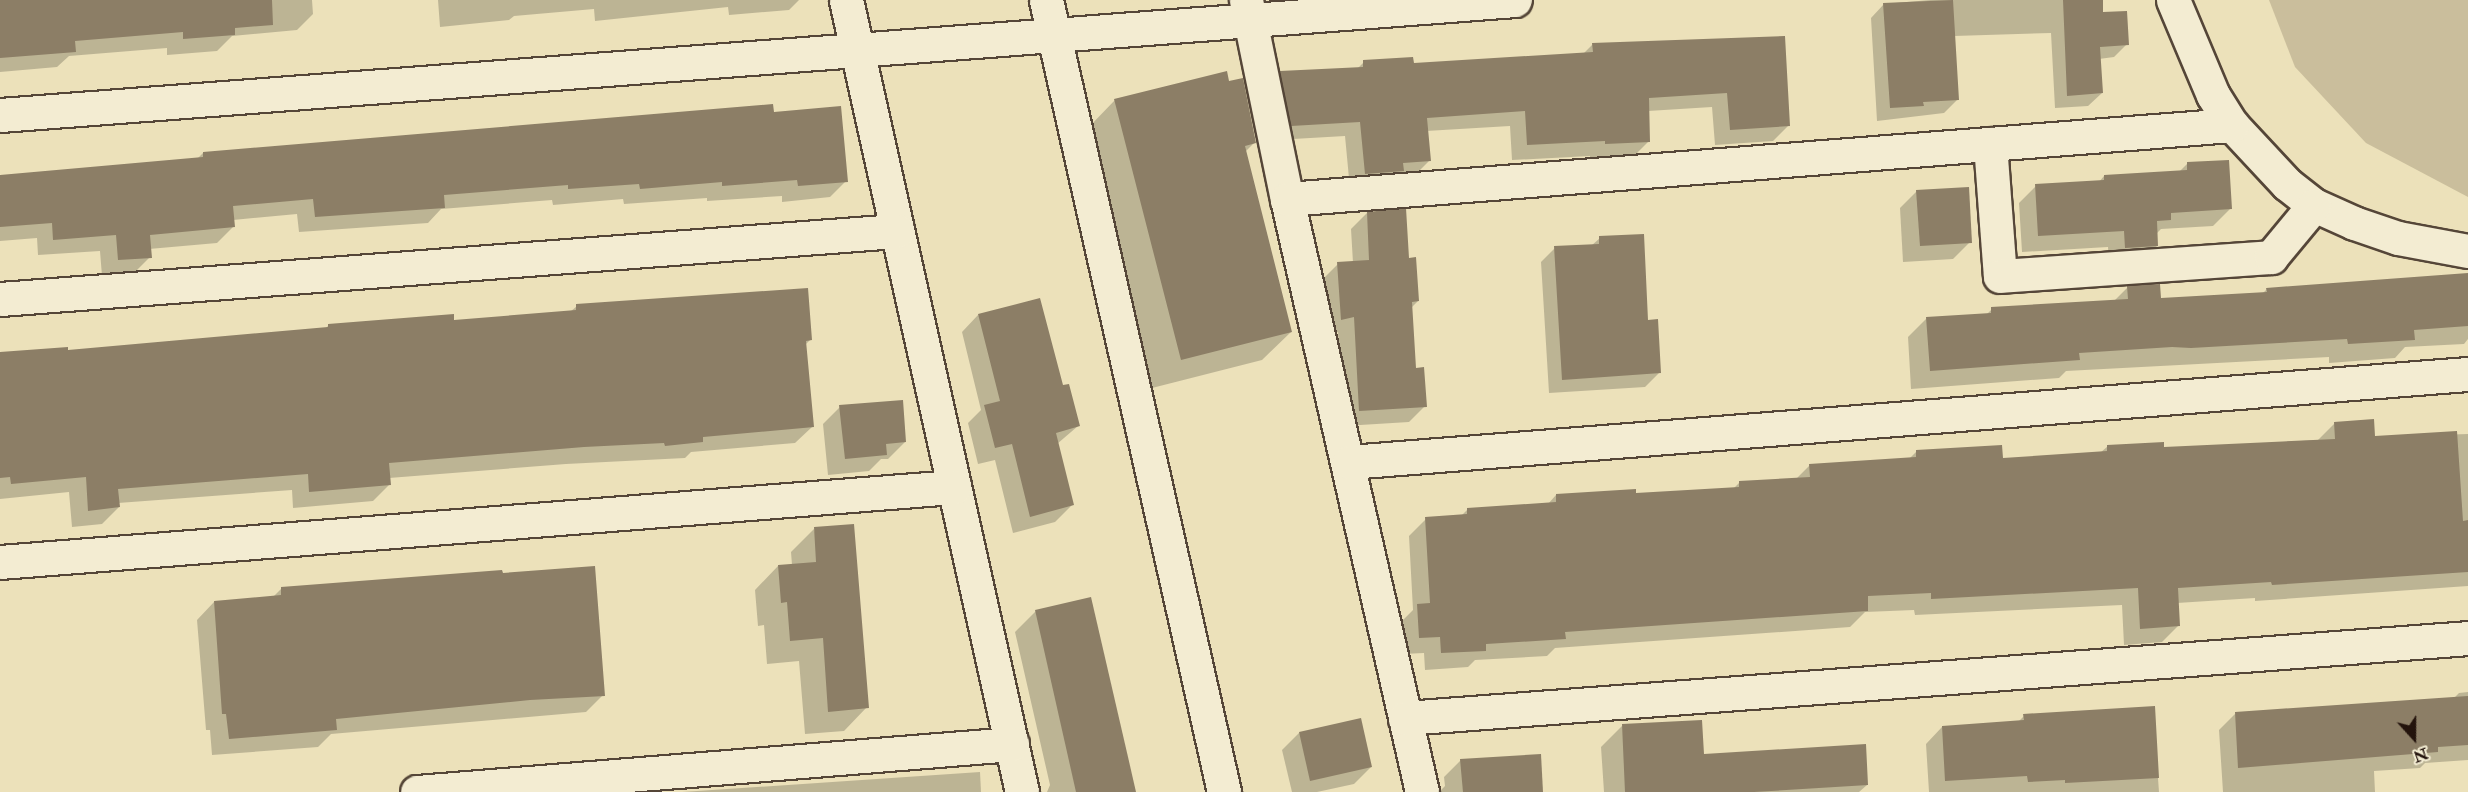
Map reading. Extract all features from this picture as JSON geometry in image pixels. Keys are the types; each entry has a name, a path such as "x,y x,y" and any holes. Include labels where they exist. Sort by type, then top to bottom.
{"street":[{"path":"846,0 1022,792"},
{"path":"1047,0 1224,792"},
{"path":"0,115 1054,35 1248,11 1515,0"},
{"path":"2173,0 2213,95 2232,125 2264,162 2314,205 2354,223 2398,238 2468,251"},
{"path":"1248,11 1287,199 1349,462 1422,792"},
{"path":"1287,199 2232,125"},
{"path":"1990,144 2000,276 2271,257 2314,205"},
{"path":"0,299 897,231"},
{"path":"1349,462 2468,374"},
{"path":"0,562 954,487"},
{"path":"1405,718 2468,638"},
{"path":"417,792 1012,744"}],"shaded area":[{"path":"2269,0 2468,0 2468,197 2366,143 2295,67"}],"building":[{"path":"0,0 272,0 273,25 235,28 235,35 183,39 183,32 75,41 76,52 0,58"},
{"path":"1953,0 1959,100 1923,102 1924,106 1890,108 1883,3"},
{"path":"2063,0 2103,0 2103,12 2127,11 2129,45 2100,47 2103,93 2067,96"},
{"path":"1785,36 1790,126 1730,130 1727,93 1649,98 1650,142 1605,144 1605,141 1527,145 1525,111 1427,118 1431,161 1403,163 1404,171 1365,174 1360,122 1291,126 1280,71 1363,67 1363,60 1413,57 1414,63 1593,52 1592,43"},
{"path":"1227,71 1229,81 1243,78 1256,143 1245,146 1292,332 1181,360 1114,99"},
{"path":"773,104 774,112 841,106 848,182 798,186 797,180 722,186 722,182 640,189 639,184 568,189 568,185 444,195 445,208 315,217 313,199 233,206 235,227 150,235 152,258 118,260 116,235 53,240 52,223 0,227 0,175 203,157 203,152"},
{"path":"2229,160 2232,209 2171,213 2171,220 2157,221 2158,246 2125,248 2124,231 2038,236 2035,184 2104,180 2104,175 2187,170 2187,162"},
{"path":"1969,187 1972,243 1920,246 1916,190"},
{"path":"1406,208 1409,258 1416,257 1419,301 1412,302 1416,368 1424,367 1427,407 1359,411 1354,317 1341,320 1337,262 1369,260 1367,212"},
{"path":"1644,234 1648,320 1658,319 1661,373 1562,380 1554,246 1599,244 1599,236"},
{"path":"2468,273 2468,326 2414,330 2415,340 2348,344 2347,339 2191,348 2172,347 2079,353 2080,360 1930,371 1926,317 1991,313 1991,307 2128,299 2127,286 2160,284 2161,298 2267,292 2266,288"},
{"path":"808,288 812,340 806,341 814,427 703,437 703,442 665,446 664,443 584,447 389,463 391,485 309,492 308,474 118,489 120,507 88,511 86,477 11,484 10,477 0,478 0,352 68,347 68,350 454,314 454,320 576,310 576,304"},
{"path":"1040,298 1063,385 1069,384 1080,426 1056,433 1074,505 1030,517 1012,444 995,448 984,405 1000,401 978,314"},
{"path":"903,400 906,442 886,444 887,455 845,459 839,405"},
{"path":"2374,419 2375,436 2457,431 2463,521 2468,520 2468,572 2272,585 2271,582 2178,588 2180,626 2140,629 2138,588 1931,599 1931,593 1868,596 1868,611 1565,632 1566,639 1486,644 1486,651 1441,653 1440,637 1419,638 1417,604 1430,603 1425,517 1467,514 1467,508 1556,502 1556,494 1636,489 1636,493 1739,487 1739,481 1810,477 1809,464 1916,457 1916,450 2002,445 2003,458 2107,451 2107,445 2164,442 2164,447 2335,439 2334,422"},
{"path":"854,524 869,708 828,712 823,638 790,641 787,602 781,603 778,565 816,562 814,527"},
{"path":"595,566 605,696 530,700 336,719 337,730 229,739 226,714 222,714 214,601 281,595 281,587 502,570 503,573"},
{"path":"1091,597 1136,792 1076,792 1035,610"},
{"path":"2468,696 2468,745 2438,747 2438,752 2238,768 2235,712"},
{"path":"2155,706 2159,778 2065,783 2065,780 2028,782 2027,776 1945,781 1942,726 2024,720 2023,714"},
{"path":"1361,718 1372,767 1310,781 1299,732"},
{"path":"1702,720 1704,754 1866,744 1868,785 1754,792 1625,792 1622,724"},
{"path":"1541,754 1543,792 1463,792 1460,759"}]}
